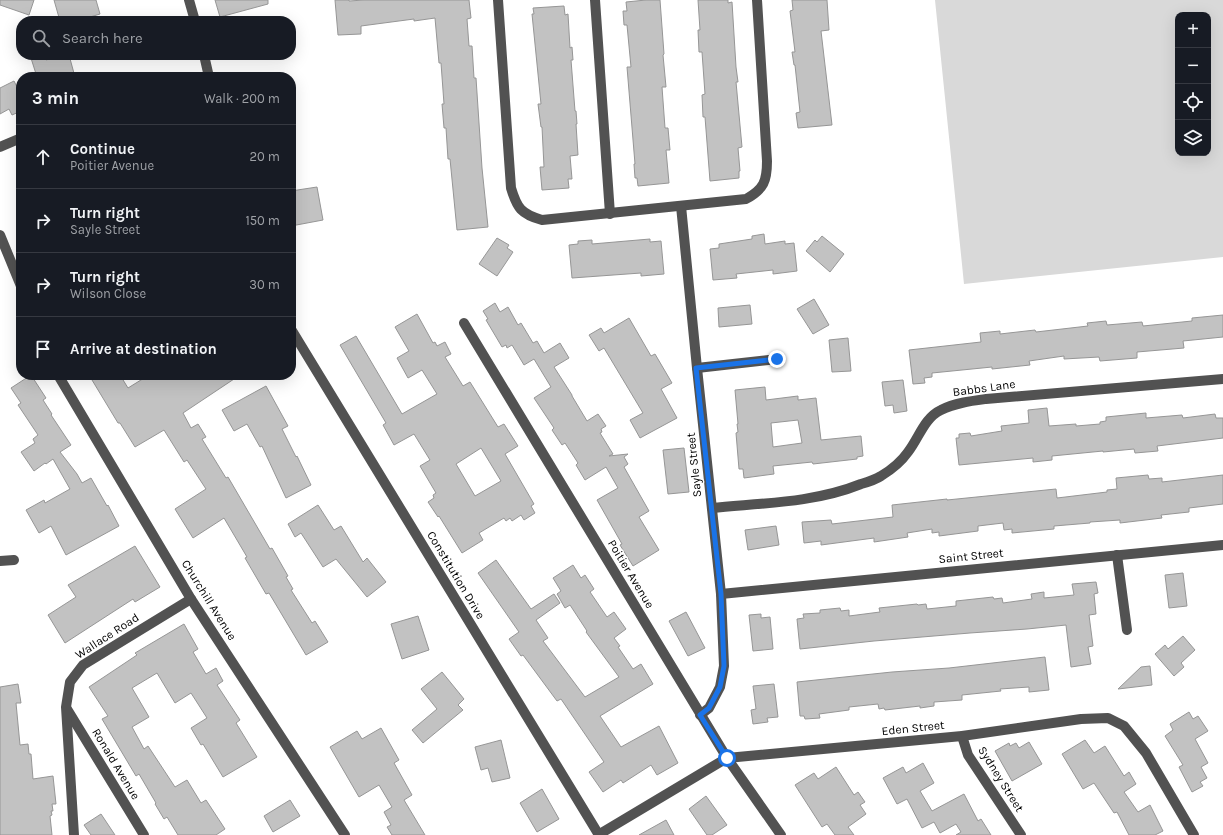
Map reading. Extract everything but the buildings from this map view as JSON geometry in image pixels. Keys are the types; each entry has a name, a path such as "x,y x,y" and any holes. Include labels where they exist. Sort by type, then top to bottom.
{"street":[{"path":"189,0 194,16"},
{"path":"498,0 511,188 516,202 522,211 530,217 542,220 746,199 756,194 762,187 767,176 756,0"},
{"path":"595,0 610,214"},
{"path":"205,60 208,72"},
{"path":"0,147 16,140"},
{"name":"Sayle Street","path":"681,206 696,368 721,594 724,666 720,687 709,708 700,715"},
{"path":"0,235 16,273"},
{"name":"Poitier Avenue","path":"464,323 700,715 727,758 781,835"},
{"name":"Constitution Drive","path":"296,337 598,835"},
{"path":"696,368 777,359"},
{"name":"Babbs Lane","path":"712,508 810,499 846,490 880,477 895,466 908,452 922,428 930,419 940,410 957,404 986,399 1223,379"},
{"name":"Churchill Avenue","path":"61,380 192,599 345,835"},
{"name":"Saint Street","path":"721,594 1223,545"},
{"path":"1117,555 1127,630"},
{"path":"0,561 14,560"},
{"name":"Wallace Road","path":"74,835 66,707 70,682 83,664 192,599"},
{"name":"Ronald Avenue","path":"66,707 144,835"},
{"name":"Eden Street","path":"598,835 727,758 962,736 1081,719 1108,718 1124,726 1146,754 1193,833"},
{"name":"Sydney Street","path":"962,736 968,754 1021,835"}],"shaded area":[{"path":"935,0 1223,0 1223,257 964,284"}],"route":[{"path":"727,758 700,715 709,708 720,687 724,666 721,594 696,368 777,359"}]}
